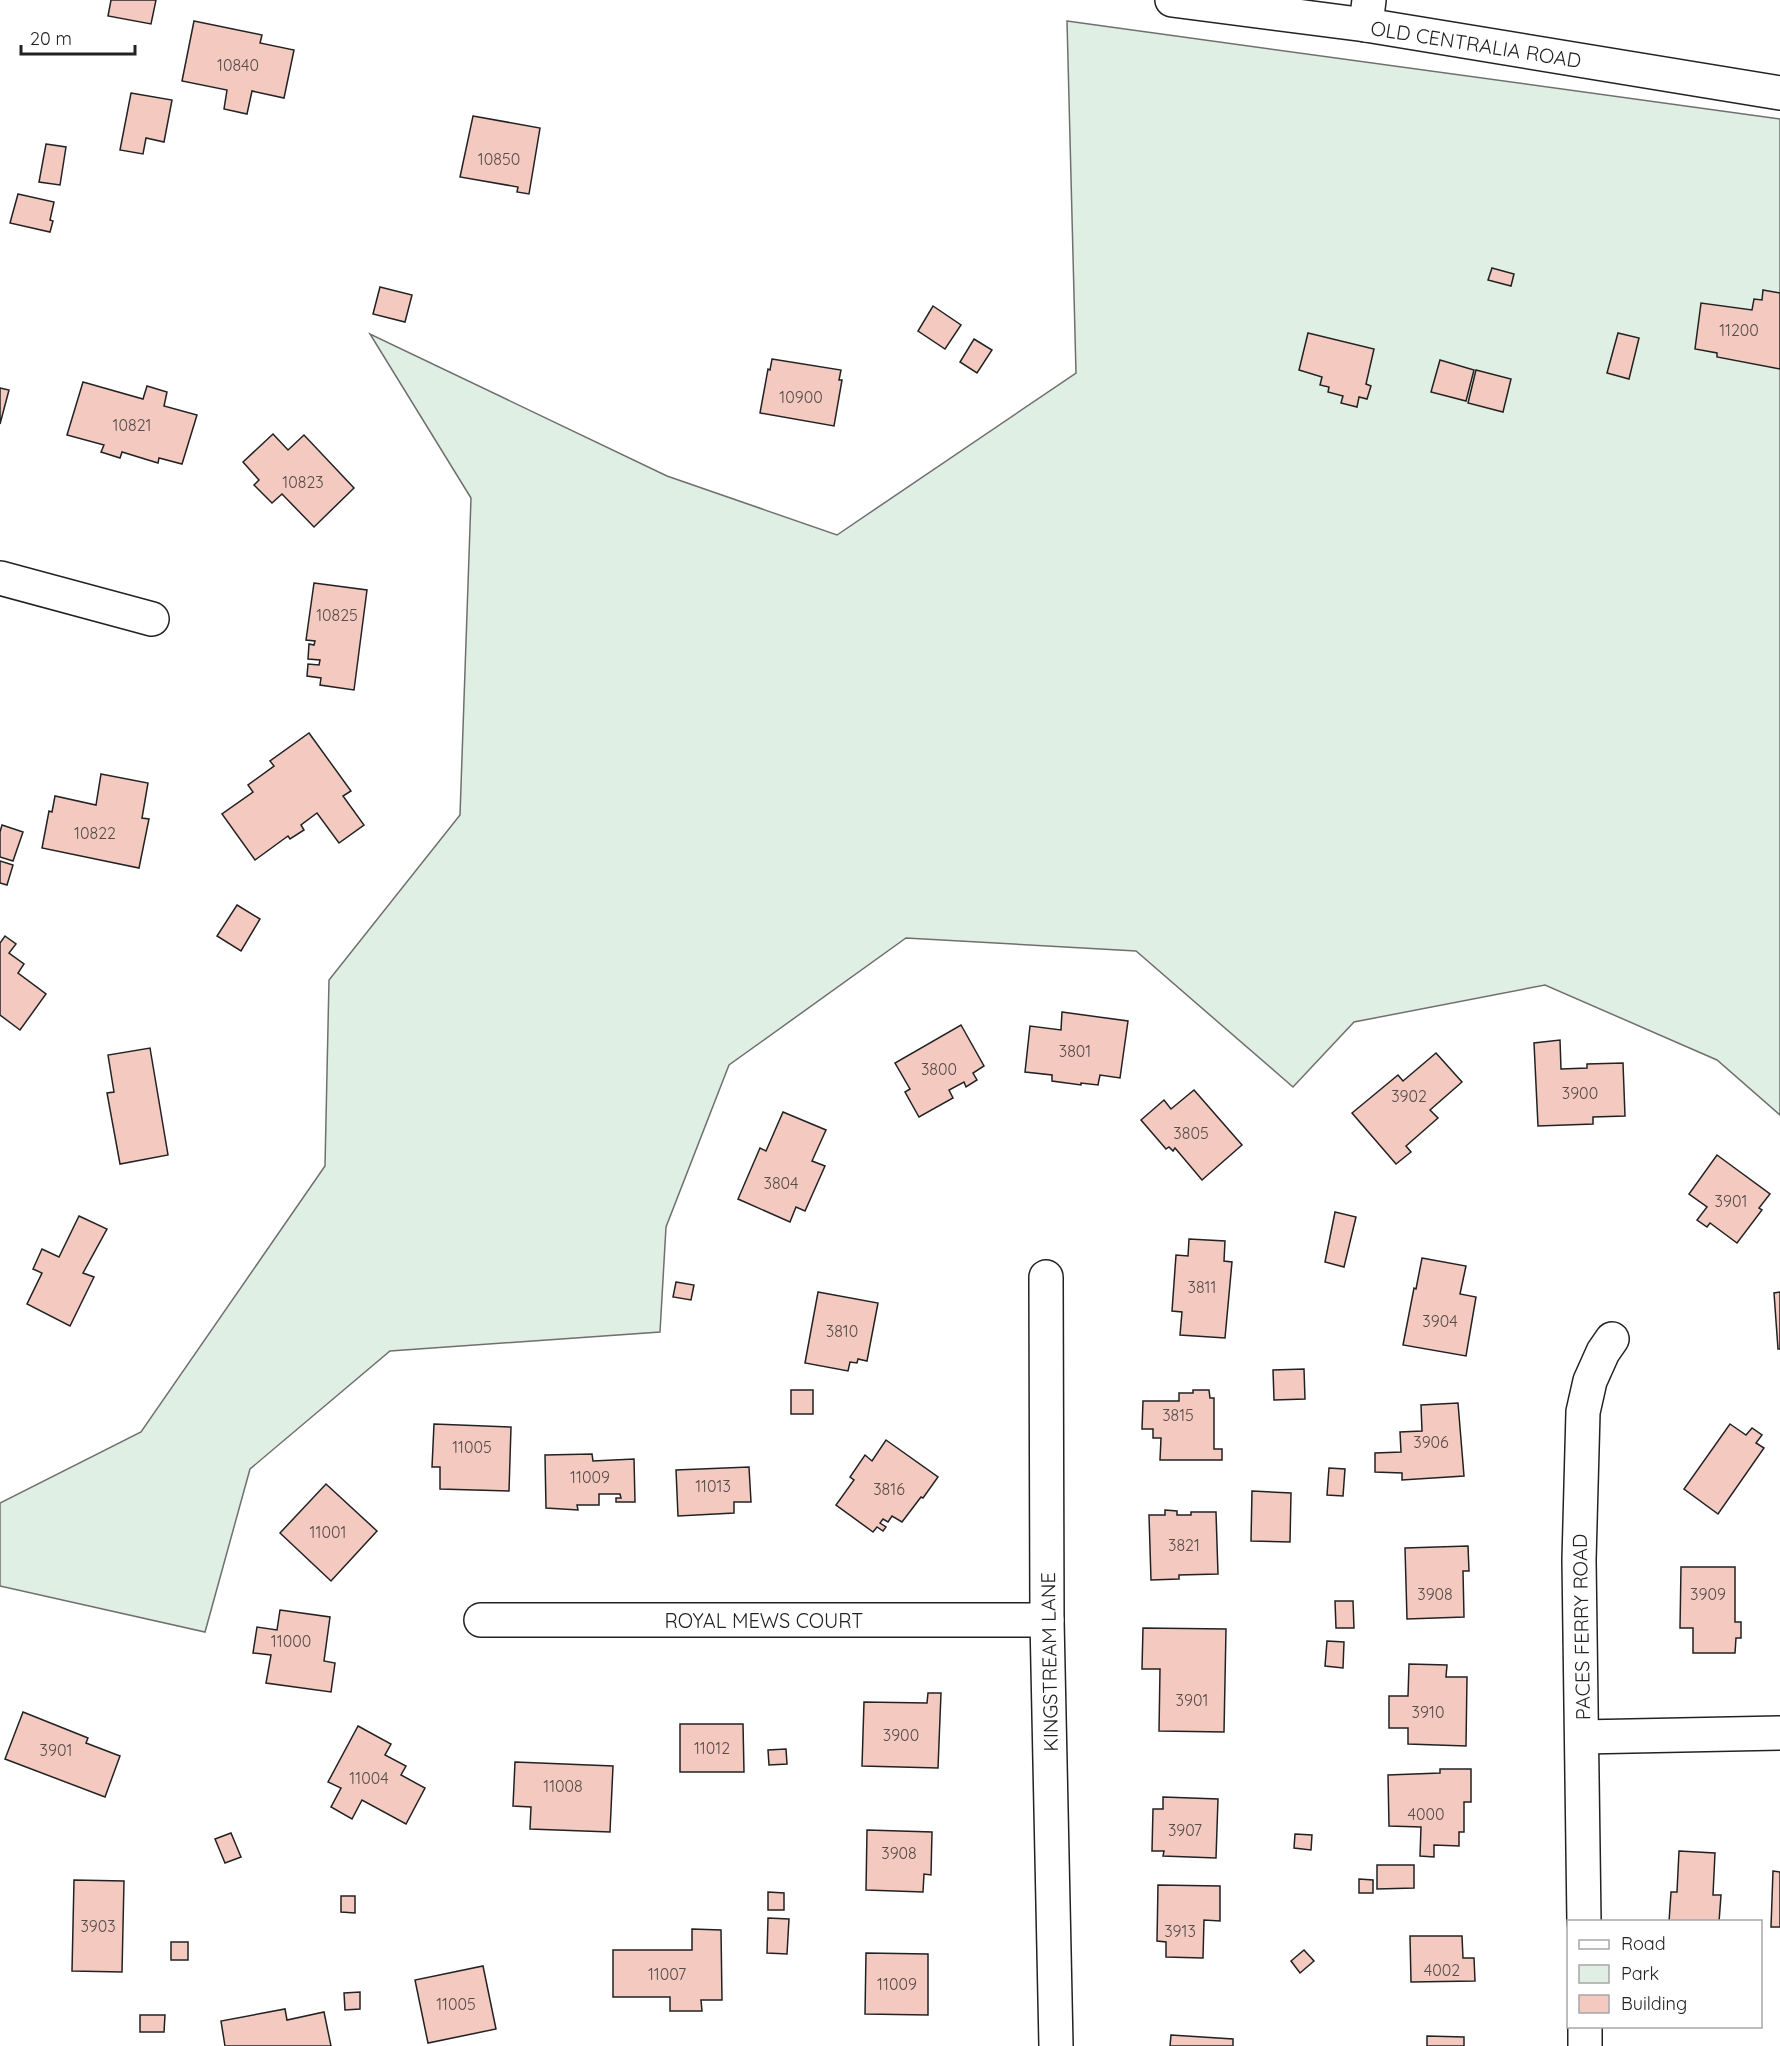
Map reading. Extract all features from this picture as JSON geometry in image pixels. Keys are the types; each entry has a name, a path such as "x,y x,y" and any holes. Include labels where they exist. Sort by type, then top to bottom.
{"street":[{"name":"OLD CENTRALIA ROAD","path":"1172,0 1367,13 1780,93"},
{"path":"0,578 152,619"},
{"name":"KINGSTREAM LANE","path":"1046,1277 1047,1620 1056,2046"},
{"name":"PACES FERRY ROAD","path":"1584,1920 1579,1560 1583,1412 1590,1381 1603,1352 1612,1339"},
{"name":"ROYAL MEWS COURT","path":"481,1620 1047,1620"},
{"path":"1582,1737 1780,1733"},
{"path":"1585,2028 1585,2046"}],"green space":[{"path":"1067,21 1780,119 1780,1115 1717,1060 1545,985 1354,1022 1293,1087 1136,951 906,938 729,1065 666,1227 660,1332 390,1351 250,1469 205,1632 0,1586 0,1503 141,1432 325,1166 329,980 460,815 471,498 370,334 667,476 837,535 1076,373"}],"building":[{"path":"111,0 156,0 151,24 108,16"},
{"path":"194,21 262,35 260,43 294,50 284,98 252,91 247,114 224,109 227,90 182,81"},
{"path":"131,93 172,100 164,142 146,138 143,154 120,150"},
{"path":"473,116 540,128 529,194 517,192 518,187 460,177"},
{"path":"46,144 66,147 60,185 39,182"},
{"path":"18,194 54,202 50,232 10,223"},
{"path":"1492,268 1514,274 1511,286 1488,280"},
{"path":"380,287 412,295 405,322 373,314"},
{"path":"1763,290 1780,293 1780,369 1717,357 1717,353 1695,349 1701,303 1752,310 1754,299 1762,300"},
{"path":"933,306 961,325 945,349 918,331"},
{"path":"1308,333 1374,349 1366,384 1371,386 1367,399 1359,397 1357,407 1341,403 1343,396 1328,392 1329,387 1320,385 1322,377 1299,370"},
{"path":"1618,333 1639,338 1629,379 1607,373"},
{"path":"974,339 992,350 977,373 960,362"},
{"path":"772,359 841,370 839,380 842,380 834,426 760,413"},
{"path":"1440,360 1474,370 1466,401 1431,392"},
{"path":"1476,370 1511,379 1503,412 1468,403"},
{"path":"83,382 143,399 147,386 167,392 164,406 197,415 182,464 159,458 158,463 122,452 120,458 101,452 104,445 67,435"},
{"path":"0,388 9,390 0,424"},
{"path":"273,434 288,450 304,435 354,488 314,527 282,494 272,503 254,485 259,480 243,462"},
{"path":"314,583 367,590 354,690 320,685 321,678 307,676 308,664 319,665 320,660 308,659 309,644 314,645 315,641 306,640"},
{"path":"309,733 351,791 343,796 364,825 339,843 317,813 301,825 304,830 290,839 288,836 255,860 222,814 253,792 248,785 274,766 270,761"},
{"path":"101,774 148,783 142,818 149,819 139,868 42,848 49,811 52,812 55,796 96,805"},
{"path":"2,825 23,832 13,861 0,857"},
{"path":"0,861 13,865 7,885 0,883"},
{"path":"237,905 260,919 241,951 217,936"},
{"path":"5,936 16,944 9,953 24,964 18,973 46,994 20,1030 0,1015 0,943"},
{"path":"1062,1012 1128,1021 1120,1078 1100,1075 1098,1085 1081,1083 1081,1085 1052,1081 1052,1075 1025,1072 1030,1026 1061,1030"},
{"path":"961,1025 984,1066 973,1073 977,1080 966,1087 964,1082 949,1090 953,1098 919,1117 905,1092 910,1089 895,1063"},
{"path":"1560,1040 1561,1069 1587,1068 1587,1064 1623,1063 1625,1116 1593,1117 1593,1124 1538,1126 1534,1043"},
{"path":"150,1048 168,1155 120,1164 107,1093 114,1092 108,1055"},
{"path":"1436,1053 1462,1082 1430,1110 1438,1118 1406,1146 1411,1152 1396,1164 1352,1113 1398,1075 1403,1081"},
{"path":"1194,1090 1242,1145 1202,1180 1175,1148 1173,1151 1169,1147 1166,1149 1141,1120 1164,1100 1171,1109"},
{"path":"783,1112 826,1130 812,1161 825,1166 805,1211 796,1207 790,1222 738,1199 760,1148 766,1151"},
{"path":"1717,1155 1770,1194 1759,1208 1762,1210 1737,1243 1710,1223 1707,1227 1697,1220 1707,1207 1689,1194"},
{"path":"1335,1212 1356,1217 1344,1267 1325,1262"},
{"path":"79,1216 107,1229 83,1273 94,1277 70,1326 27,1304 42,1273 33,1269 42,1249 59,1257"},
{"path":"1189,1239 1225,1241 1224,1261 1232,1262 1225,1338 1180,1335 1182,1312 1172,1311 1176,1255 1188,1256"},
{"path":"1422,1258 1466,1266 1460,1294 1476,1297 1466,1356 1403,1345"},
{"path":"676,1282 694,1285 691,1300 673,1297"},
{"path":"818,1292 878,1303 867,1361 858,1359 857,1363 850,1362 848,1371 805,1363"},
{"path":"1780,1292 1780,1349 1778,1349 1774,1293"},
{"path":"1304,1369 1305,1399 1274,1400 1273,1370"},
{"path":"791,1390 813,1390 813,1414 791,1414"},
{"path":"1193,1390 1209,1390 1210,1398 1214,1398 1214,1449 1222,1449 1222,1460 1160,1460 1161,1438 1153,1438 1153,1429 1142,1429 1143,1401 1179,1401 1179,1393 1193,1393"},
{"path":"1458,1403 1464,1476 1402,1480 1402,1473 1375,1472 1375,1453 1401,1452 1400,1432 1422,1431 1421,1405"},
{"path":"434,1424 511,1427 509,1491 440,1489 440,1467 432,1467"},
{"path":"1730,1424 1746,1435 1752,1428 1762,1435 1756,1443 1764,1448 1718,1514 1684,1489"},
{"path":"886,1440 938,1477 902,1522 892,1516 888,1522 883,1519 880,1523 886,1527 883,1531 877,1527 873,1532 836,1505 854,1480 850,1477 865,1455 872,1461"},
{"path":"592,1454 593,1461 634,1459 635,1502 616,1502 616,1498 621,1498 620,1494 599,1494 599,1505 577,1505 578,1510 546,1508 545,1455"},
{"path":"749,1467 751,1502 734,1502 734,1513 678,1516 676,1470"},
{"path":"1329,1468 1345,1469 1343,1496 1327,1495"},
{"path":"326,1484 377,1531 331,1581 280,1533"},
{"path":"1252,1491 1291,1493 1290,1542 1251,1541"},
{"path":"1165,1510 1177,1511 1177,1515 1191,1515 1191,1512 1216,1512 1218,1574 1179,1575 1179,1579 1151,1580 1149,1515 1165,1515"},
{"path":"1468,1546 1469,1571 1463,1571 1464,1617 1407,1619 1405,1548"},
{"path":"1681,1567 1735,1567 1735,1622 1741,1622 1741,1638 1736,1638 1735,1653 1693,1653 1693,1628 1680,1628"},
{"path":"1335,1601 1353,1601 1354,1628 1336,1628"},
{"path":"280,1610 330,1617 324,1661 335,1663 331,1692 266,1683 271,1655 253,1653 257,1627 277,1630"},
{"path":"1143,1628 1226,1629 1224,1732 1159,1731 1160,1669 1142,1669"},
{"path":"1327,1641 1344,1642 1343,1668 1325,1666"},
{"path":"1409,1664 1447,1665 1446,1677 1467,1677 1466,1746 1408,1744 1408,1728 1389,1728 1389,1696 1408,1696"},
{"path":"928,1693 941,1693 938,1768 862,1766 864,1702 927,1703"},
{"path":"23,1712 88,1738 86,1743 120,1756 105,1797 5,1759"},
{"path":"680,1724 743,1724 744,1772 680,1772"},
{"path":"358,1726 391,1744 385,1755 406,1766 401,1775 425,1788 406,1824 362,1800 352,1819 331,1807 341,1788 328,1782"},
{"path":"786,1749 787,1764 769,1765 768,1750"},
{"path":"515,1762 613,1766 610,1832 530,1829 531,1807 513,1806"},
{"path":"1440,1769 1471,1769 1471,1802 1464,1802 1464,1832 1459,1832 1459,1846 1434,1845 1434,1857 1420,1856 1421,1827 1389,1826 1388,1775 1440,1773"},
{"path":"1163,1797 1218,1799 1216,1858 1163,1856 1164,1851 1152,1851 1153,1809 1163,1809"},
{"path":"867,1830 932,1832 931,1875 924,1874 923,1892 866,1890"},
{"path":"231,1833 241,1857 225,1863 215,1839"},
{"path":"1295,1834 1312,1835 1311,1850 1294,1848"},
{"path":"1679,1851 1715,1853 1713,1895 1721,1895 1719,1920 1669,1920 1671,1892 1677,1892"},
{"path":"1377,1865 1414,1865 1414,1888 1377,1889"},
{"path":"1773,1871 1780,1872 1780,1927 1771,1927"},
{"path":"1359,1879 1373,1880 1373,1893 1359,1893"},
{"path":"74,1880 124,1881 122,1972 72,1971"},
{"path":"1158,1885 1220,1886 1220,1921 1204,1920 1203,1958 1166,1957 1166,1942 1157,1941"},
{"path":"768,1892 784,1893 784,1910 768,1910"},
{"path":"341,1896 355,1896 355,1913 341,1912"},
{"path":"768,1918 789,1919 787,1954 767,1953"},
{"path":"692,1929 721,1930 722,2000 701,2000 702,2011 670,2011 670,1997 613,1997 613,1950 692,1950"},
{"path":"1410,1936 1462,1936 1463,1958 1474,1958 1475,1981 1411,1982"},
{"path":"171,1942 188,1942 188,1960 171,1960"},
{"path":"1304,1950 1314,1961 1300,1973 1291,1961"},
{"path":"866,1953 928,1954 928,2015 865,2014"},
{"path":"483,1966 496,2029 428,2043 415,1980"},
{"path":"360,1992 360,2009 345,2010 344,1993"},
{"path":"285,2009 287,2020 324,2012 331,2046 225,2046 221,2021"},
{"path":"140,2015 165,2015 164,2032 140,2032"},
{"path":"1171,2035 1233,2039 1233,2046 1170,2046"},
{"path":"1427,2036 1464,2037 1464,2046 1427,2046"}]}
